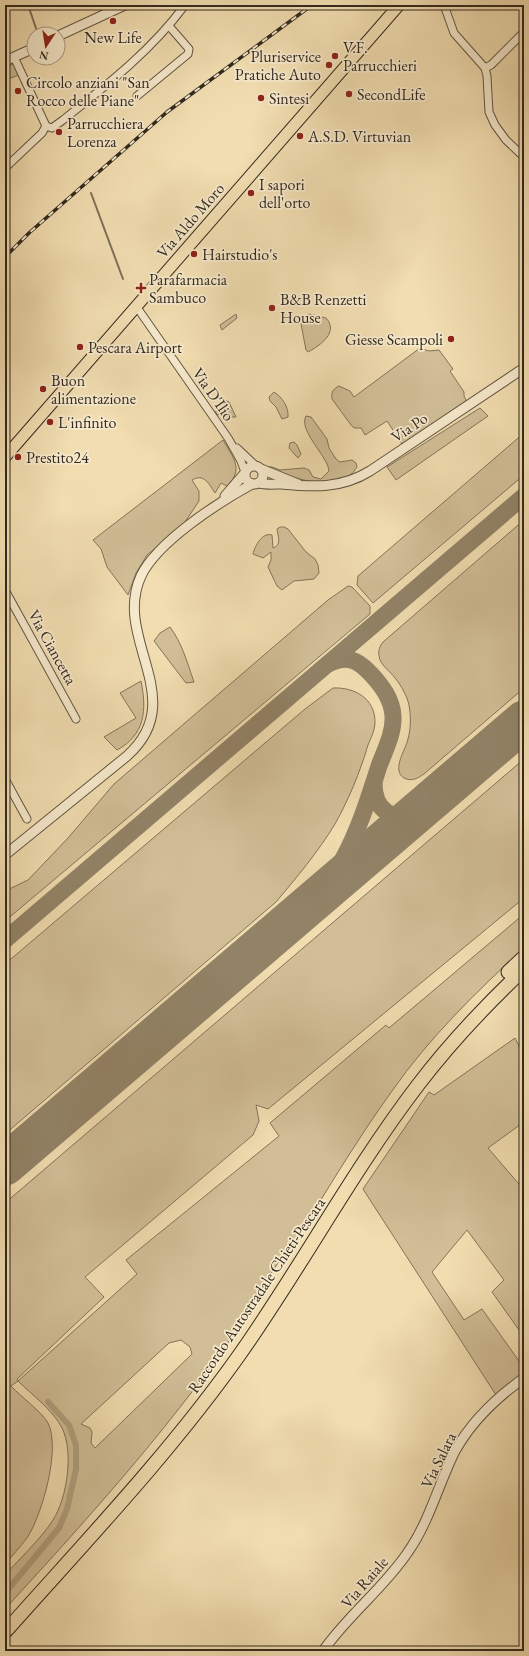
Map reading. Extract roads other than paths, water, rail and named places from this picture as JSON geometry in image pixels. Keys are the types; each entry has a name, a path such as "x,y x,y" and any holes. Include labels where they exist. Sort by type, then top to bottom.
{"highway":[{"name":"Raccordo Autostradale Chieti-Pescara","path":"5,1619 158,1446 192,1405 258,1312 399,1096 459,1022 524,957"},
{"name":"Raccordo Autostradale Chieti-Pescara","path":"5,1632 167,1449 197,1412 250,1340 376,1144 409,1096 468,1025 524,969"}],"main road":[{"name":"Via Aldo Moro","path":"5,457 399,5"}],"street":[{"path":"66,32 125,5"},
{"path":"26,52 9,59 46,126 52,128 140,56 169,26 185,5"},
{"path":"444,5 454,32 485,68 490,116 501,135 524,157"},
{"path":"137,96 188,54 189,49 169,26"},
{"path":"485,68 491,65 524,32"},
{"path":"5,168 42,133 46,126"},
{"name":"Via D'Ilio","path":"136,306 228,438 239,456 244,473"},
{"name":"Via Po","path":"256,484 331,486 363,476 524,368"},
{"name":"Via D'Ilio","path":"228,438 259,468"},
{"path":"5,855 138,747 145,736 152,718 153,703 150,682 135,619 135,599 139,581 155,554 218,504 256,484 263,475 259,468 248,468 218,504"},
{"name":"Via Po","path":"259,468 302,485"},
{"path":"244,473 245,480 256,484"},
{"name":"Via Ciancetta","path":"5,590 76,718"},
{"path":"5,779 27,819"},
{"name":"Via Salara","path":"422,1528 455,1452 467,1434 493,1404 524,1378"},
{"name":"Via Raiale","path":"323,1651 394,1571 409,1551 422,1528"}],"waterway":[{"path":"28,5 35,26"},
{"path":"91,193 123,279"},
{"path":"5,1593 59,1528 67,1509 76,1469 76,1445 69,1425 48,1402"}],"railway":[{"path":"5,257 29,233 167,112 312,5"}],"place":[{"name":"New Life","path":"113,21"},
{"name":"V.F. Parrucchieri","path":"335,56"},
{"name":"Pluriservice Pratiche Auto","path":"329,65"},
{"name":"Circolo anziani \"San Rocco delle Piane\"","path":"18,91"},
{"name":"SecondLife","path":"349,94"},
{"name":"Sintesi","path":"261,98"},
{"name":"Parrucchiera Lorenza","path":"59,132"},
{"name":"A.S.D. Virtuvian","path":"300,136"},
{"name":"I sapori dell'orto","path":"251,193"},
{"name":"Hairstudio's","path":"194,254"},
{"name":"Parafarmacia Sambuco","path":"141,288"},
{"name":"B&B Renzetti House","path":"272,308"},
{"name":"Giesse Scampoli","path":"451,339"},
{"name":"Pescara Airport","path":"80,347"},
{"name":"Buon alimentazione","path":"43,389"},
{"name":"L'infinito","path":"50,422"},
{"name":"Prestito24","path":"18,457"}]}
